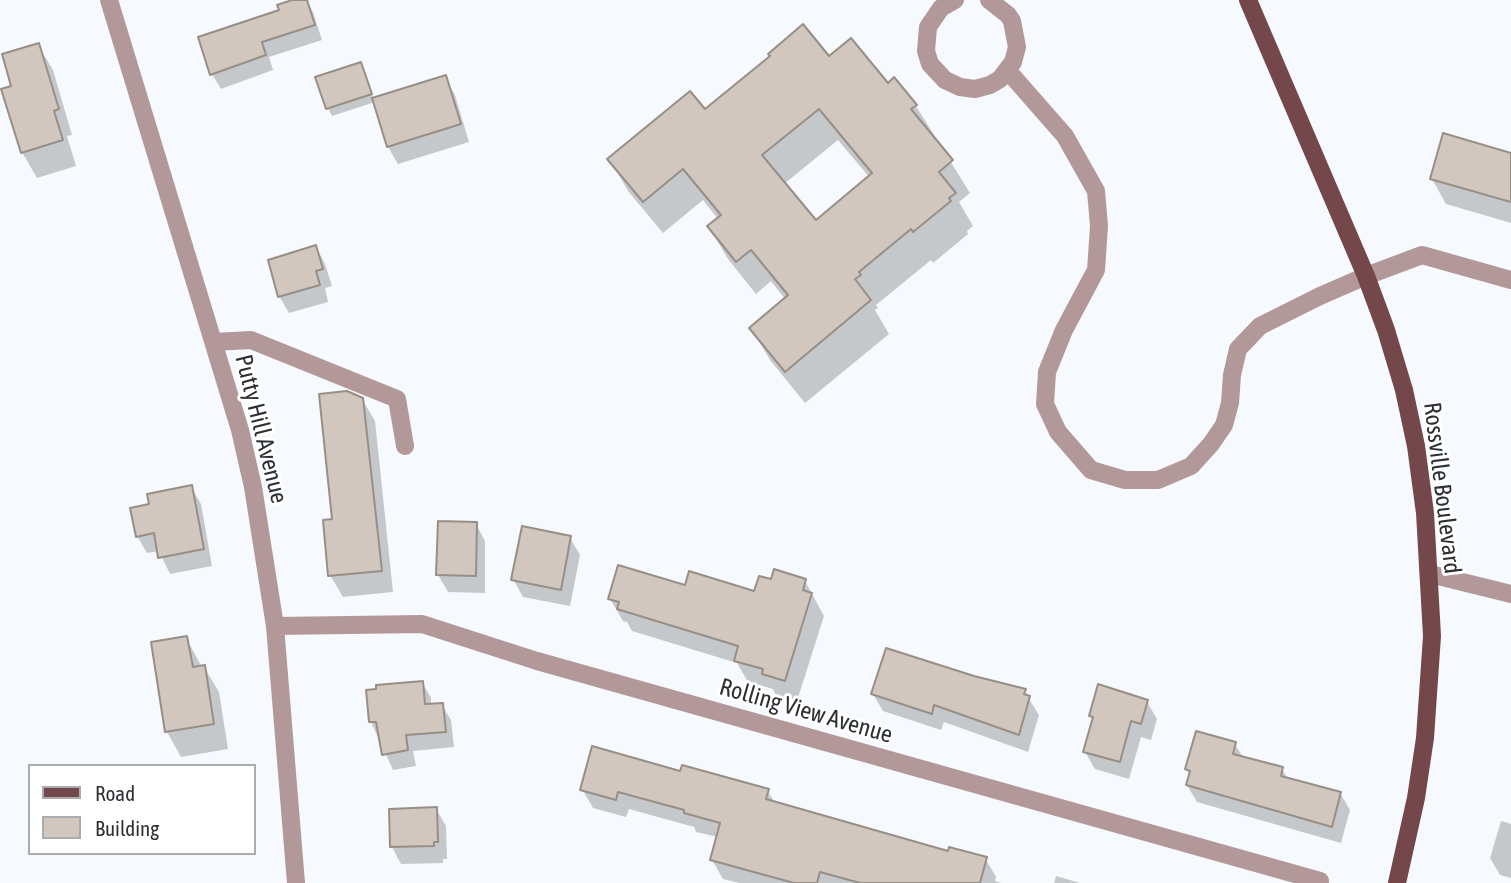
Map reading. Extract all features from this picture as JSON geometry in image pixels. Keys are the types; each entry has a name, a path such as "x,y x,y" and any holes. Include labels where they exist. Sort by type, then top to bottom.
{"main road":[{"name":"Rossville Boulevard","path":"1248,0 1366,276 1386,330 1404,390 1422,487 1430,574 1432,636 1425,738 1416,798 1398,883"}],"street":[{"name":"Putty Hill Avenue","path":"109,0 240,429 253,487 275,626 296,883"},
{"path":"954,0 941,8 928,27 926,51 930,64 945,80 960,87 975,89 990,85 1008,71 1017,47 1017,37 1008,15 989,0"},
{"path":"1008,71 1065,135 1096,191 1099,226 1096,270 1064,330 1047,372 1045,404 1058,432 1091,470 1125,480 1158,480 1191,466 1224,425 1238,349 1260,326 1366,276 1422,256 1511,280"},
{"path":"214,342 251,340 397,399 405,446"},
{"path":"1430,574 1511,594"},
{"name":"Rolling View Avenue","path":"275,626 422,624 537,661 1320,881"}],"building":[{"path":"292,0 307,0 315,25 262,42 266,55 210,75 198,37 279,10 277,5"},
{"path":"803,24 829,56 851,38 888,83 894,77 917,105 911,109 953,160 939,172 956,193 949,198 951,201 913,232 911,229 859,272 861,275 855,279 871,300 785,372 749,328 788,295 751,250 736,262 707,226 721,215 683,169 643,202 607,159 690,91 705,109 770,56 768,54","holes":["819,109 872,173 816,220 762,155"]},
{"path":"39,43 59,109 54,111 63,140 21,153 1,89 11,86 2,54"},
{"path":"361,62 372,94 326,109 315,77"},
{"path":"446,75 461,124 387,147 372,98"},
{"path":"1443,133 1511,153 1511,202 1430,179"},
{"path":"316,245 323,269 316,271 320,285 278,297 268,260"},
{"path":"347,391 363,398 382,571 328,576 323,520 332,519 319,394"},
{"path":"192,485 204,549 158,558 154,533 136,537 130,508 149,504 147,494"},
{"path":"438,521 477,522 476,576 436,575"},
{"path":"522,526 571,536 561,590 511,580"},
{"path":"618,565 685,585 689,571 754,591 759,576 771,579 774,569 806,579 803,590 812,593 785,681 762,674 763,669 734,661 738,646 617,609 619,602 608,599"},
{"path":"187,636 193,667 205,665 214,724 165,732 151,642"},
{"path":"886,648 974,676 1026,689 1024,694 1030,696 1019,735 934,705 932,714 871,694"},
{"path":"423,681 425,704 443,703 446,732 406,735 408,750 382,755 376,722 369,722 366,690 376,689 376,685"},
{"path":"1098,684 1148,700 1141,724 1131,721 1120,762 1083,752 1093,717 1089,716"},
{"path":"1196,731 1236,742 1233,754 1283,767 1281,776 1341,792 1332,827 1186,785 1190,771 1185,769"},
{"path":"592,746 680,771 682,765 769,789 766,799 948,851 949,847 987,857 980,883 860,883 820,872 817,883 794,883 710,860 720,823 618,792 616,800 580,790"},
{"path":"437,807 438,842 434,842 434,846 390,847 389,809"}]}
